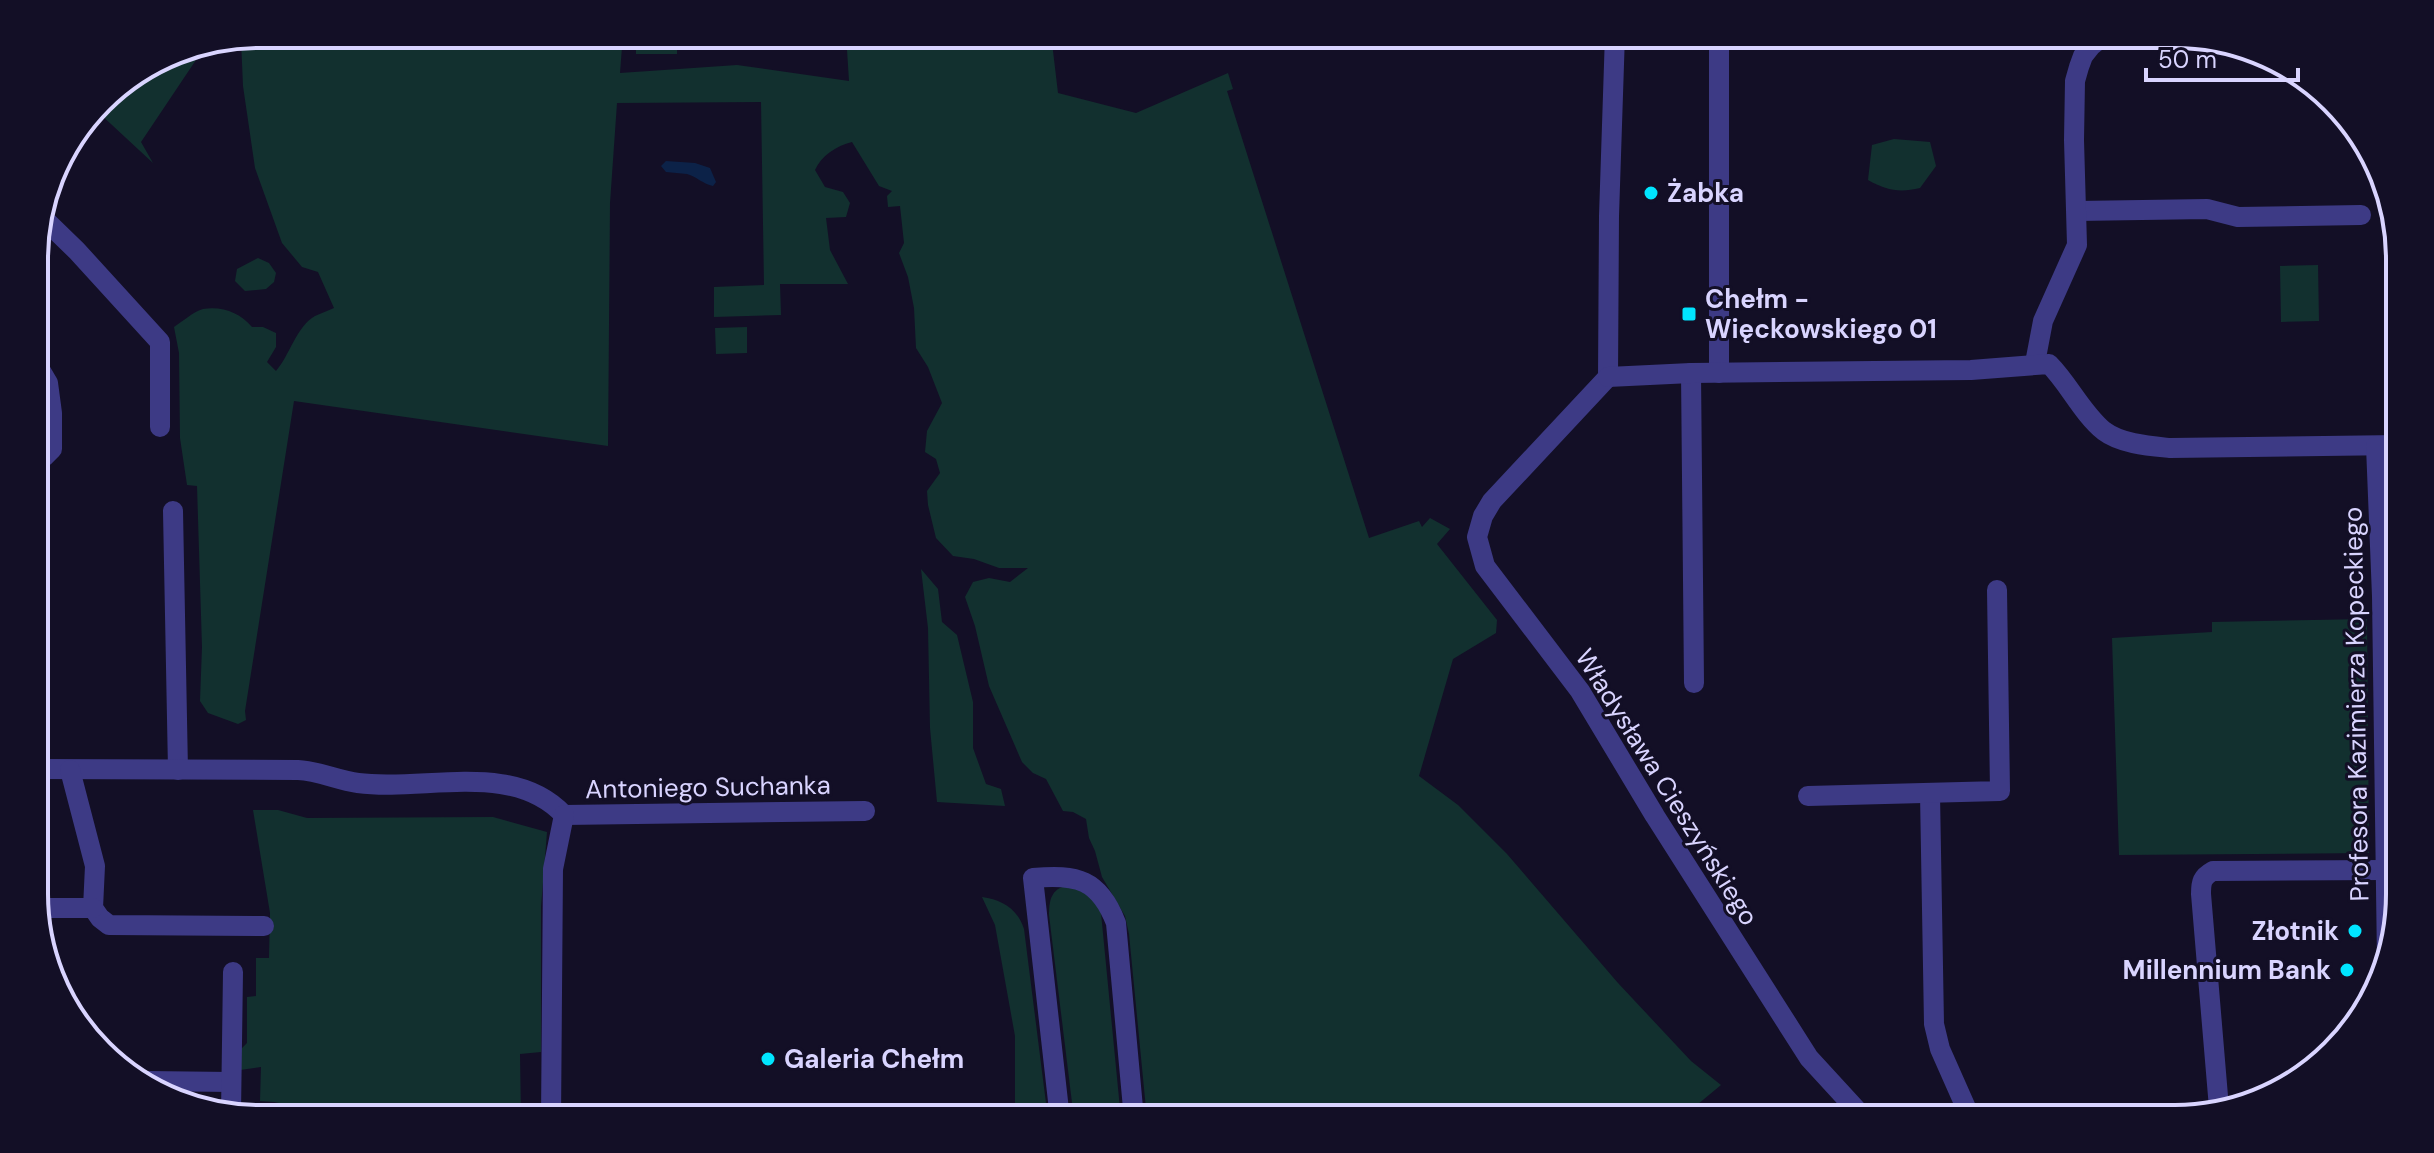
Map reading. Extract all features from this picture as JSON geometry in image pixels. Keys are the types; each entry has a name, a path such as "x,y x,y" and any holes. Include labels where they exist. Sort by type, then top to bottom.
{"street":[{"path":"1615,48 1608,377 1971,370 2049,364 2106,433 2139,444 2170,448 2386,446"},
{"path":"1719,48 1719,373"},
{"path":"2035,363 2043,321 2077,245 2075,81 2083,56 2089,48"},
{"path":"2077,211 2207,209 2238,217 2361,215"},
{"path":"51,226 160,342 160,427"},
{"path":"1691,373 1694,683"},
{"name":"Władysława Cieszyńskiego","path":"1608,377 1492,501 1483,516 1477,537 1485,566 1580,691 1655,816 1809,1058 1852,1105"},
{"path":"48,383 53,442 48,453"},
{"name":"Profesora Kazimierza Kopeckiego","path":"2376,446 2382,596 2386,908"},
{"path":"173,511 178,770"},
{"path":"1808,796 2000,791 1997,590"},
{"name":"Antoniego Suchanka","path":"48,769 316,771 357,783 501,782 547,800 564,815 865,811"},
{"path":"70,770 93,857 93,908 100,918 109,925 264,926"},
{"path":"1930,794 1934,1024 1940,1049 1964,1105"},
{"path":"551,1105 553,869 564,815"},
{"path":"2218,1100 2201,894 2201,882 2205,875 2213,871 2385,870"},
{"path":"1058,1105 1033,878 1064,875 1084,881 1097,890 1109,905 1116,923 1133,1105"},
{"path":"49,908 93,908"},
{"path":"231,1103 233,972"},
{"path":"163,1081 231,1082"}],"green space":[{"path":"259,48 622,48 620,73 737,65 849,81 847,48 1053,48 1058,93 1136,113 1228,73 1233,89 1227,91 1369,538 1419,521 1422,527 1430,518 1450,529 1437,544 1497,620 1496,633 1453,659 1419,776 1458,805 1507,854 1618,983 1691,1061 1721,1085 1697,1105 1146,1105 1125,916 1102,877 1086,819 1063,811 1046,779 1033,773 1022,762 989,686 965,597 973,582 989,578 1010,582 1028,568 999,568 953,556 936,538 927,491 940,473 936,459 925,452 927,431 942,403 928,367 916,348 914,308 899,253 904,243 900,206 888,207 887,196 892,191 879,186 852,142 830,152 815,170 825,187 843,192 850,203 846,217 826,218 830,250 848,284 780,284 781,315 714,317 714,287 764,285 761,102 617,103 610,203 608,446 294,401 246,720 238,724 208,713 200,701 202,647 197,486 187,485 180,438 179,353 174,327 203,309 230,312 252,327 263,327 276,333 276,347 267,362 276,371 308,321 334,308 318,272 302,267 282,243 255,168 243,86 241,49"},
{"path":"636,48 677,48 677,54 636,54"},
{"path":"198,57 141,142 153,163 103,117 120,100 154,76"},
{"path":"1894,139 1930,142 1936,166 1920,188 1893,190 1868,180 1872,145"},
{"path":"258,258 269,263 276,273 274,282 266,289 245,291 235,281 237,269"},
{"path":"2318,265 2319,321 2281,322 2280,266"},
{"path":"747,327 747,353 716,354 715,328"},
{"path":"921,569 938,589 942,622 957,635 973,702 973,748 986,784 1001,789 1005,806 937,802 930,728 928,628"},
{"path":"2367,619 2369,853 2119,855 2112,638 2212,632 2212,622"},
{"path":"253,810 278,810 307,818 493,817 547,832 541,907 541,1052 520,1054 521,1105 289,1105 260,1101 261,1067 240,1070 240,1050 247,1043 247,997 256,996 256,958 269,958 270,913"},
{"path":"1068,885 1090,895 1101,913 1120,1105 1072,1105 1049,915 1052,896"},
{"path":"982,897 1008,906 1024,929 1046,1105 1015,1105 1015,1036 995,925"}],"water":[{"path":"666,161 695,163 710,168 716,182 713,186 687,174 666,172 661,166"}],"place":[{"name":"Żabka","path":"1651,193"},
{"name":"Chełm - Więckowskiego 01","path":"1689,314"},
{"name":"Złotnik","path":"2355,931"},
{"name":"Millennium Bank","path":"2347,970"},
{"name":"Galeria Chełm","path":"768,1059"}]}
